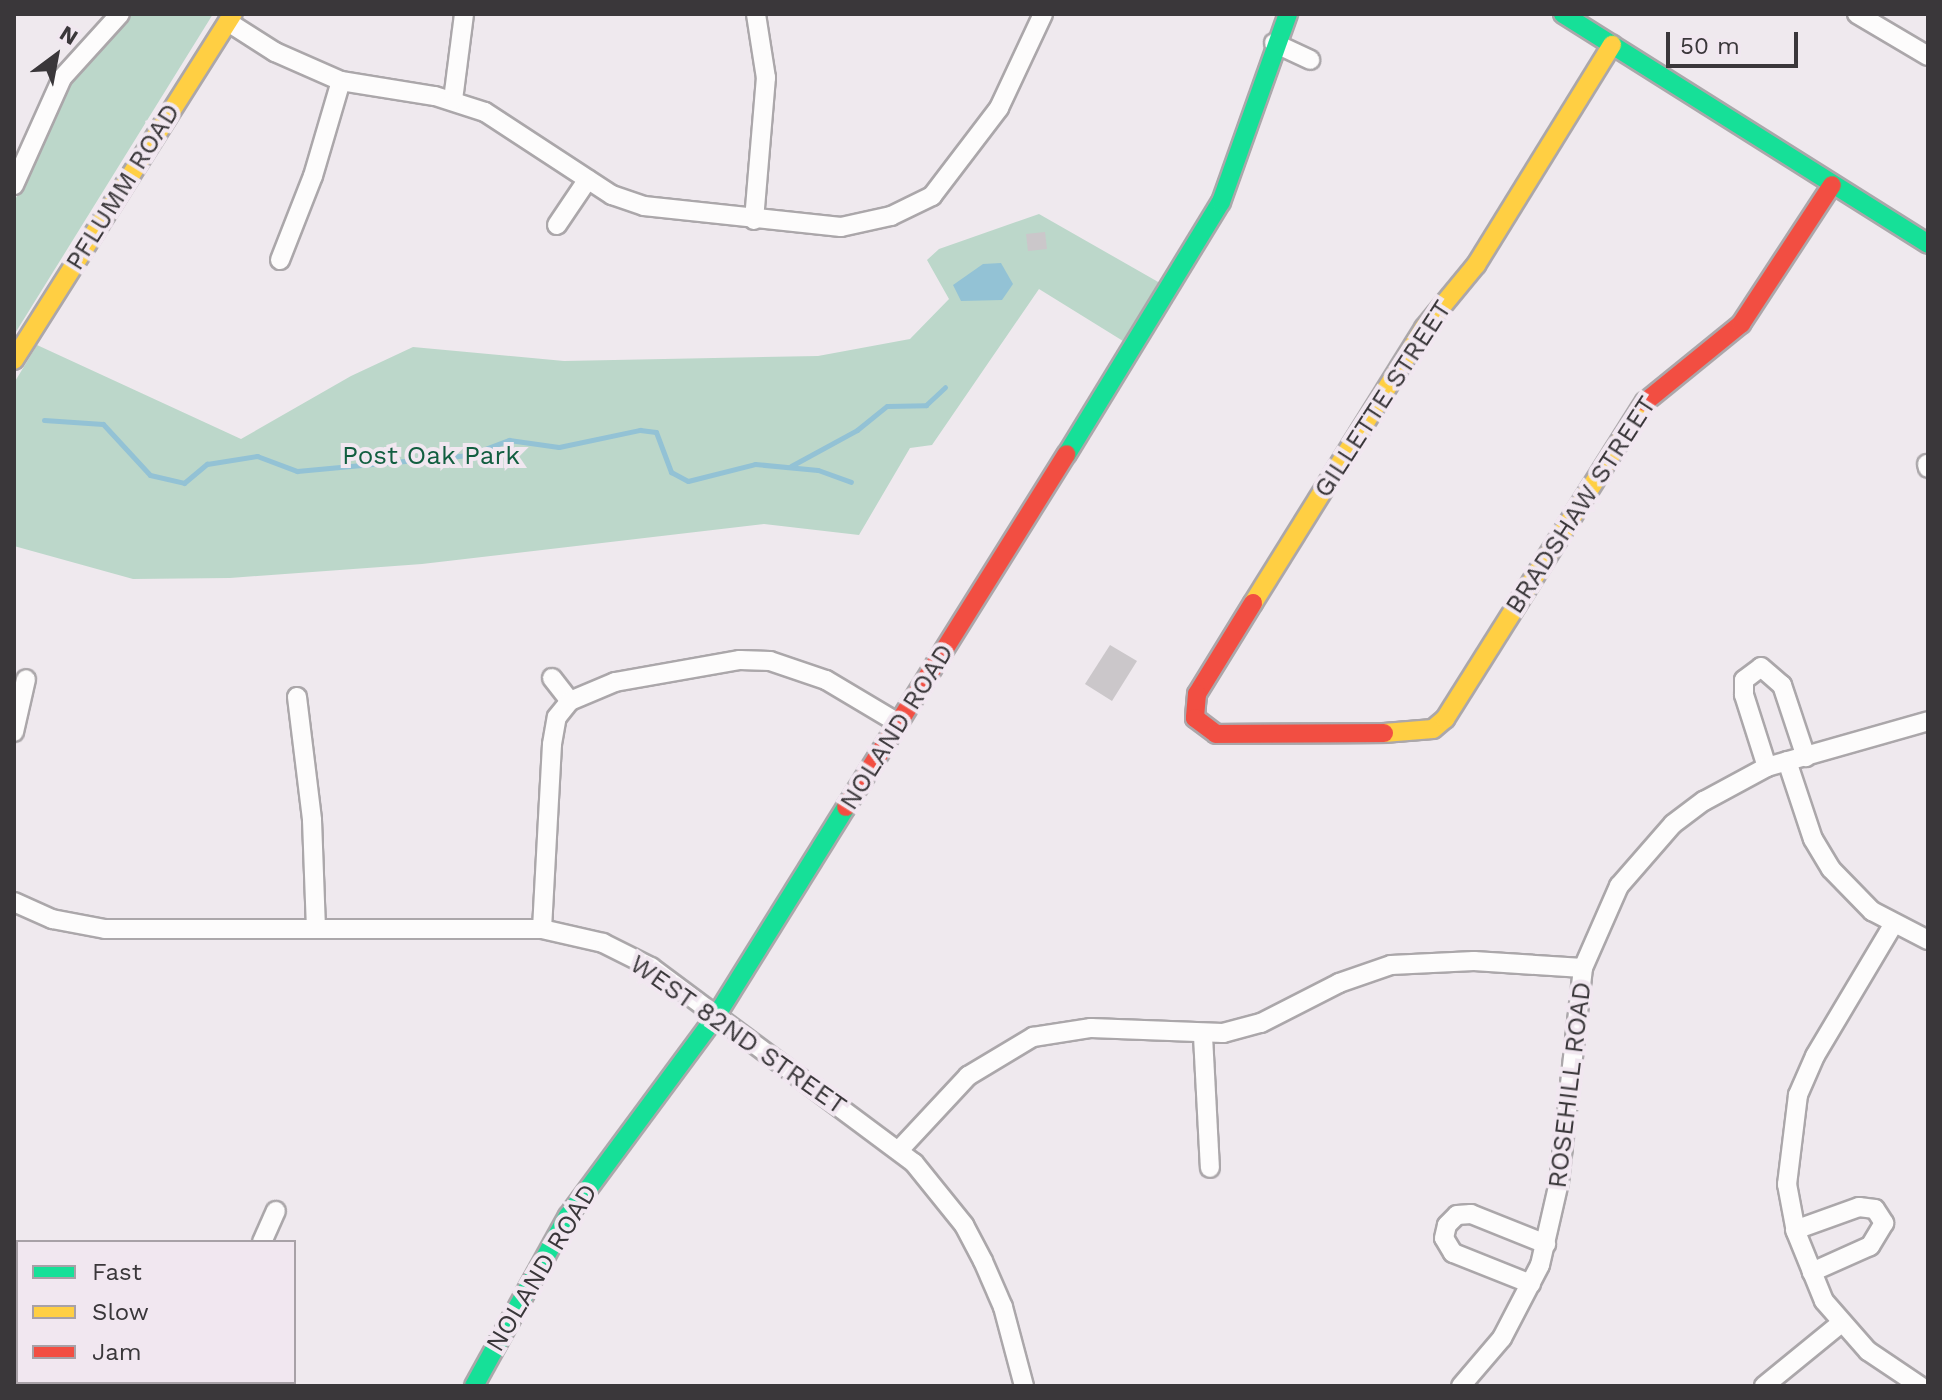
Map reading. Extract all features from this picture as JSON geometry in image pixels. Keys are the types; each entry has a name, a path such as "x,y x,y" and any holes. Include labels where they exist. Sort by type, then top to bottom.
{"street":[{"path":"14,185 62,78 120,14"},
{"path":"453,100 464,14"},
{"path":"754,220 766,78 756,14"},
{"path":"230,18 275,52 341,81 453,100 512,125 612,195 655,209 841,227 891,216 932,196 999,108 1043,14"},
{"name":"NOLAND ROAD","path":"474,1386 568,1216 716,1016 1197,246 1237,160 1274,43 1288,14"},
{"path":"1563,14 1928,244"},
{"path":"1857,14 1928,56"},
{"name":"PFLUMM ROAD","path":"14,360 230,18"},
{"path":"1274,43 1310,60"},
{"name":"GILLETTE STREET","path":"1433,729 1216,734 1195,718 1197,694 1424,328 1476,265 1612,45"},
{"path":"280,260 313,176 341,81"},
{"path":"557,225 588,179"},
{"name":"BRADSHAW STREET","path":"1433,729 1445,719 1638,408 1674,373 1741,324 1832,185"},
{"path":"542,929 552,744 557,717 570,701 615,682 740,660 770,661 826,680 898,723"},
{"path":"1767,767 1744,695 1744,680 1761,667 1782,685 1806,757"},
{"path":"552,678 570,701"},
{"path":"14,732 26,679"},
{"path":"297,697 312,820 316,928"},
{"name":"ROSEHILL ROAD","path":"1461,1386 1502,1338 1531,1284 1546,1244 1559,1182 1583,968 1600,921 1639,858 1704,801 1767,767 1928,721"},
{"path":"1787,761 1821,854 1854,896 1893,925 1928,940"},
{"name":"WEST 82ND STREET","path":"14,902 52,919 105,929 542,929 615,949 651,967 900,1149 939,1190 983,1261 1003,1307 1024,1386"},
{"path":"1893,925 1815,1056 1798,1095 1787,1152 1795,1230 1812,1272 1840,1324 1882,1363 1920,1386"},
{"path":"900,1149 968,1076 991,1057 1033,1037 1091,1028 1203,1036 1261,1023 1339,983 1391,965 1474,961 1583,968"},
{"path":"1203,1036 1210,1168"},
{"path":"1795,1230 1859,1207 1875,1209 1884,1223 1870,1246 1812,1272"},
{"path":"263,1240 276,1211"},
{"path":"1531,1284 1453,1253 1444,1238 1447,1225 1457,1215 1471,1214 1546,1244"},
{"path":"1764,1386 1840,1324"}],"green space":[{"path":"132,14 213,14 14,335 14,201 30,176 72,76"},
{"name":"Post Oak Park","path":"1039,214 1160,283 1123,341 1039,289 932,445 910,448 859,535 764,524 422,564 230,578 133,579 14,546 14,383 37,345 241,439 351,376 413,347 564,361 818,356 910,339 949,299 927,260 939,249"}],"water":[{"path":"1001,263 1013,284 1002,300 961,301 953,285 983,264"}],"building":[{"path":"1045,232 1047,249 1028,251 1026,234"},
{"path":"1110,645 1137,661 1112,701 1085,684"}],"waterway":[{"path":"791,466 857,430 887,406 926,405 945,387"},
{"path":"44,420 103,424 150,475 184,483 207,464 257,456 297,471 469,455 509,440 559,447 640,430 656,432 671,472 688,481 755,464 818,470 851,482"}],"traffic: fast":[{"path":"1067,454 1221,202 1288,14"},
{"path":"1563,14 1928,244"},
{"path":"474,1386 568,1216 716,1016 846,807"}],"traffic: slow":[{"path":"14,360 233,14"},
{"path":"1253,603 1424,328 1476,265 1612,45"},
{"path":"1384,733 1433,729 1445,719 1645,402"}],"traffic: jam":[{"path":"1645,402 1741,324 1832,185"},
{"path":"846,807 1067,454"},
{"path":"1253,603 1197,694 1195,718 1216,734 1384,733"}]}
